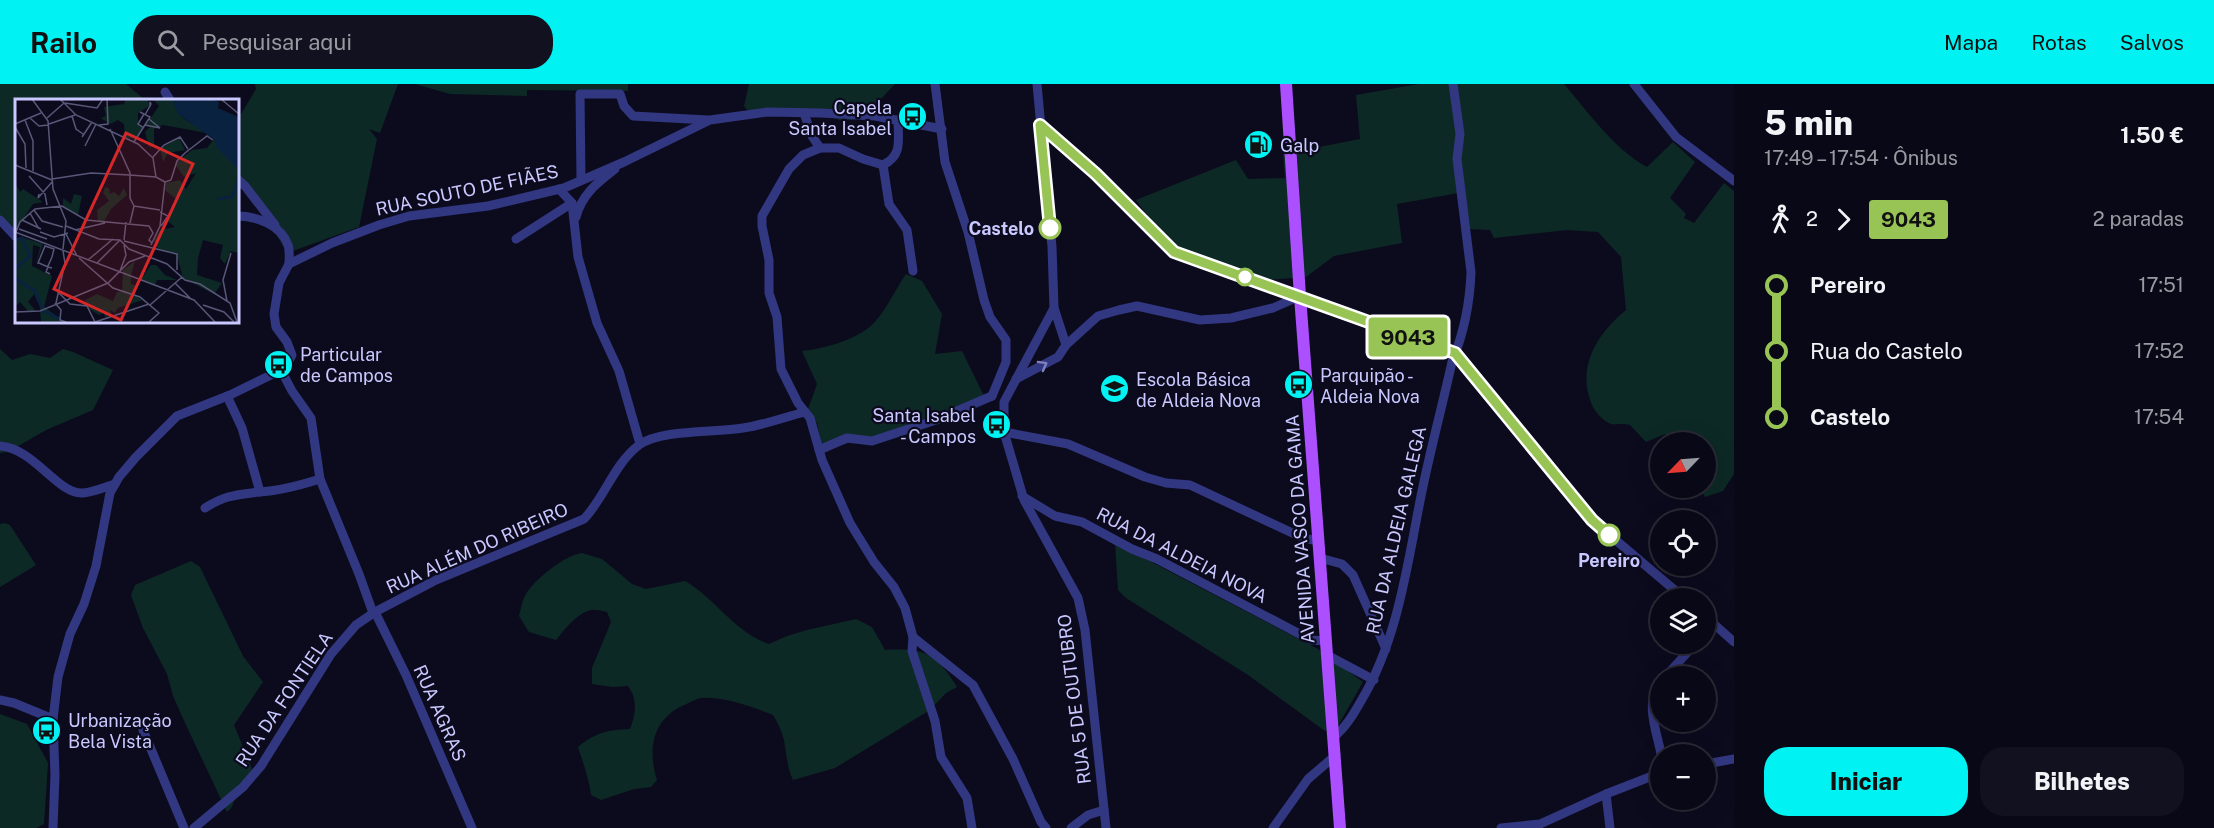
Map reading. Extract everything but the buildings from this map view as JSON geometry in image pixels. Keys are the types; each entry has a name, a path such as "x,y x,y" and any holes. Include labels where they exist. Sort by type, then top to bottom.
{"main road":[{"name":"AVENIDA VASCO DA GAMA","path":"1286,84 1340,828"}],"street":[{"path":"819,450 848,438 872,441 936,420 992,396 1006,362 1006,340 990,317 984,300 968,231 945,162 935,84"},
{"name":"RUA 5 DE OUTUBRO","path":"1037,84 1052,247 1054,308 1066,345"},
{"name":"RUA DA ALDEIA GALEGA","path":"1334,737 1346,726 1374,680 1386,649 1403,592 1421,494 1471,286 1457,159 1460,134 1454,84"},
{"path":"1634,84 1676,137 1734,181"},
{"path":"581,180 580,94 620,94 624,106 633,116 710,120"},
{"name":"RUA SOUTO DE FIÃES","path":"289,264 332,243 409,216 488,206 559,189 624,162 710,120 768,112 804,113 874,116 942,129"},
{"path":"804,113 812,136 820,148"},
{"path":"898,120 898,152 892,161 884,165 863,159 839,148 820,148 803,155 789,170 762,216 769,260 769,293 777,317 781,369 814,428 822,460 850,523 874,562 894,587 905,608 913,637 912,651 935,721 941,757 967,798 972,828"},
{"path":"1040,125 1096,174 1174,252 1455,353 1592,520 1672,588"},
{"path":"575,221 579,206 589,190 624,162"},
{"path":"884,165 889,204 907,230 913,271"},
{"path":"53,828 55,775 53,719 58,677 70,634 84,604 96,566 110,493 136,457 177,416 227,396 281,370 292,355 287,342 276,327 274,314 279,283 289,264 289,247 282,234 238,180"},
{"path":"559,189 572,203 578,257 597,323 619,371 640,444 657,438 743,428 805,412"},
{"path":"516,239 572,203"},
{"path":"238,216 269,223 282,234"},
{"path":"0,220 15,236"},
{"path":"1016,379 1058,357 1066,345 1098,316 1137,306 1200,320 1242,315 1273,308 1300,296"},
{"name":"RUA 5 DE OUTUBRO","path":"1054,308 1004,402 1004,432 1022,496 1078,598 1087,641 1107,828"},
{"name":"RUA AGRAS","path":"281,370 292,391 311,418 320,478 374,613 406,675 472,828"},
{"path":"227,396 242,428 260,492"},
{"path":"992,396 1004,402"},
{"path":"1004,432 1068,444 1144,477 1166,483 1190,485 1303,538 1319,541"},
{"name":"RUA ALÉM DO RIBEIRO","path":"374,613 436,580 584,519 592,511 629,455 640,444"},
{"path":"0,446 9,446 23,453 71,490 81,493 115,484"},
{"path":"205,508 219,499 237,493 260,492 320,478"},
{"name":"RUA DA ALDEIA NOVA","path":"1022,496 1055,516 1082,522 1132,549 1157,559 1311,640 1326,641"},
{"path":"1320,558 1342,564 1353,575 1386,649"},
{"name":"RUA DA FONTIELA","path":"194,828 243,787 261,766 331,654 356,624 374,613"},
{"path":"1716,626 1734,642"},
{"path":"913,637 973,685 1013,759 1046,828"},
{"path":"1675,666 1686,654"},
{"path":"1327,655 1374,680"},
{"path":"0,700 14,703 53,719"},
{"path":"143,730 184,828"},
{"path":"1273,828 1308,779 1336,755"},
{"path":"1716,762 1734,759"},
{"path":"1501,828 1540,824 1650,777"},
{"path":"1606,794 1611,828"},
{"path":"1071,828 1088,815 1104,810"}],"green space":[{"path":"0,84 126,84 144,99 15,99 15,239 0,225"},
{"path":"255,84 398,84 380,133 369,129 377,139 359,227 287,253 248,186 238,177 238,116 256,89"},
{"path":"415,84 628,84 628,91 527,90 527,96 450,94"},
{"path":"749,84 895,84 865,116 852,120 840,120 827,116 750,114 744,106"},
{"path":"1419,84 1564,84 1623,150 1647,167 1673,142 1695,162 1670,198 1686,214 1684,218 1694,223 1724,183 1734,191 1734,474 1723,491 1716,493 1716,432 1650,432 1650,440 1646,442 1630,425 1611,424 1605,421 1592,405 1586,378 1592,352 1606,330 1626,310 1621,257 1598,232 1567,230 1494,238 1490,230 1470,229 1464,192 1397,204 1402,243 1334,256 1306,277 1267,280 1181,250 1149,218 1136,200 1236,160 1248,179 1285,178 1283,154 1360,139 1356,95"},
{"path":"906,274 922,281 942,314 935,354 962,351 984,396 898,429 823,450 817,423 807,412 817,384 802,351 839,343 872,325"},
{"path":"0,349 12,360 30,354 50,358 63,349 113,370 93,410 46,430 8,452 0,453"},
{"path":"0,524 10,525 36,565 0,587"},
{"path":"1115,543 1318,649 1363,682 1339,724 1325,731 1248,675 1126,598 1118,590"},
{"path":"582,553 602,559 632,584 646,589 685,581 745,632 769,644 807,630 856,619 872,627 885,650 910,650 936,660 957,687 946,693 930,710 835,768 793,780 782,734 773,715 728,700 699,699 674,711 659,726 653,746 657,780 651,787 634,789 601,800 591,795 578,747 602,733 630,729 635,707 628,686 613,687 592,684 592,668 611,622 607,612 593,610 581,614 556,640 529,632 519,616 525,596 536,582 559,563"},
{"path":"191,561 200,567 243,656 263,682 234,725 252,769 250,778 227,812 173,696 167,674 143,628 131,595 135,585"},
{"path":"0,714 27,724 48,763 44,824 36,828 0,828"}],"bus line":[{"name":"9043","path":"1050,228 1040,125 1096,174 1174,252 1455,353 1592,520 1609,535"}],"place":[{"name":"Capela Santa Isabel","path":"913,117"},
{"name":"Galp","path":"1259,145"},
{"name":"Castelo","path":"1050,228"},
{"name":"Particular de Campos","path":"279,364"},
{"name":"Parquipão - Aldeia Nova","path":"1299,385"},
{"name":"Escola Básica de Aldeia Nova","path":"1115,389"},
{"name":"Santa Isabel - Campos","path":"997,425"},
{"name":"Pereiro","path":"1609,535"},
{"name":"Urbanização Bela Vista","path":"47,730"}]}
